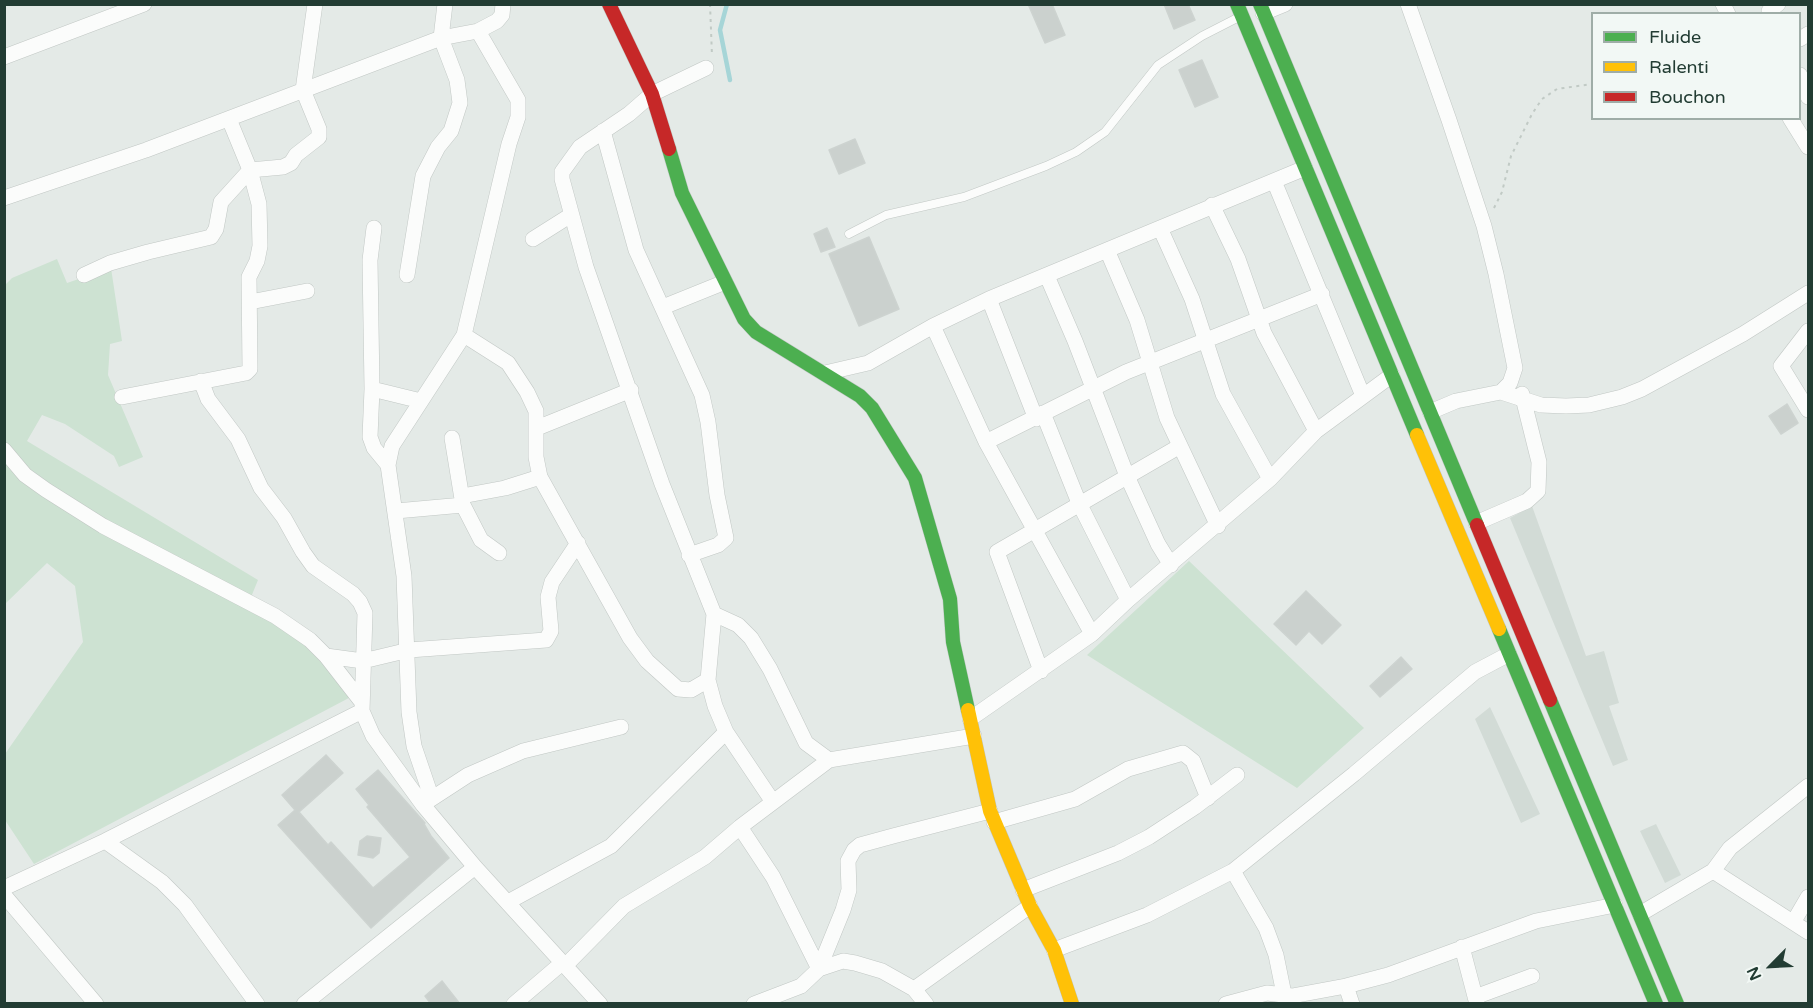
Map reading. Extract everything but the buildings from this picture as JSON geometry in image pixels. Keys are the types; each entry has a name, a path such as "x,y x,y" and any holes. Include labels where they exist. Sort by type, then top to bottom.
{"street":[{"path":"4,57 144,4"},
{"path":"84,275 139,255 211,237 216,229 221,202 250,170 283,167 291,163 296,155 319,137 320,129 303,90 315,4"},
{"path":"407,275 423,176 438,147 451,130 460,103 457,80 441,38 445,4"},
{"path":"4,198 229,119 441,38 478,32 497,21 502,15 503,4"},
{"path":"609,4 638,60 652,94 682,193 725,282 750,327 860,396 872,408 915,478 950,599 953,642 992,817 1030,906 1054,950 1072,1004"},
{"path":"1286,4 1262,9 1677,1004"},
{"path":"1408,4 1484,226 1515,368 1539,462 1538,491 1527,501 1476,523"},
{"path":"1240,10 1656,1004"},
{"path":"427,800 414,746 409,712 409,650 396,511 388,465 392,446 464,335 519,108 508,83 478,32"},
{"path":"706,68 652,94 629,114 580,147 562,172 563,186 586,267 689,555 714,614 708,680 726,732 773,802"},
{"path":"1801,77 1809,97"},
{"path":"122,397 246,374 250,369 249,278 257,261 259,204 250,170 229,119"},
{"path":"1791,120 1809,147"},
{"path":"603,131 627,225 645,273 663,307 702,395 726,538 689,555"},
{"path":"825,373 868,363 933,326 989,299 1305,168"},
{"path":"1274,181 1363,396"},
{"path":"1212,205 1238,259 1258,319 1316,432"},
{"path":"533,239 571,215"},
{"path":"374,228 370,260 372,389 370,437 374,448 388,465"},
{"path":"1160,228 1192,299 1203,341 1223,394 1270,479"},
{"path":"1107,250 1137,320 1167,418 1218,526"},
{"path":"1047,276 1075,341 1127,476 1161,550 1171,565"},
{"path":"663,307 725,282"},
{"path":"250,302 307,291"},
{"path":"1430,412 1456,401 1501,392 1541,405 1589,405 1622,397 1642,390 1743,334 1809,293"},
{"path":"986,442 1150,361 1322,294"},
{"path":"989,299 1079,503 1128,600"},
{"path":"933,326 986,442 1092,634"},
{"path":"1809,331 1781,363 1809,410"},
{"path":"464,335 508,363 536,411 536,457 540,477 549,498 578,543 630,638 647,661 678,689 691,690 708,680"},
{"path":"1501,392 1510,383 1515,368"},
{"path":"970,719 1092,634 1128,600 1218,526 1270,479 1316,432 1392,375"},
{"path":"201,381 208,399 238,439 261,488 284,518 313,566 353,594 360,602 364,613 361,706"},
{"path":"372,389 421,401"},
{"path":"537,428 631,390"},
{"path":"452,438 463,500 481,540 499,553"},
{"path":"1041,670 997,554 999,550 1180,446"},
{"path":"4,450 25,475 45,490 103,525 274,616 310,640 326,656 361,706 372,736 427,800 475,867 600,1004"},
{"path":"396,511 463,500 540,477"},
{"path":"326,656 363,661 409,650 549,638 551,631 549,591 552,582 578,543"},
{"path":"714,614 738,625 751,638 770,669 806,743 829,760"},
{"path":"1054,950 1147,915 1233,871 1354,774 1474,672 1509,654"},
{"path":"4,888 105,841 361,706"},
{"path":"427,800 468,775 523,751 621,727"},
{"path":"508,902 611,846 726,732"},
{"path":"514,1004 564,964 624,906 705,857 740,826 829,760 974,736"},
{"path":"754,1004 801,986 819,969 849,890 848,861 860,845 892,836 1075,799 1128,769 1183,753 1193,761 1208,798"},
{"path":"1023,890 1118,854 1149,837 1208,798 1237,775"},
{"path":"1640,914 1713,871 1730,848 1809,786"},
{"path":"740,826 773,877 819,969"},
{"path":"105,841 162,882 185,905 257,1004"},
{"path":"304,1004 475,867"},
{"path":"1233,871 1266,928 1276,954 1285,1000"},
{"path":"1713,871 1809,932"},
{"path":"4,894 96,1004"},
{"path":"1794,921 1809,897"},
{"path":"1226,1004 1267,993 1285,1000 1346,986 1388,975 1536,921 1615,905"},
{"path":"914,989 1030,906"},
{"path":"1462,947 1476,1000 1532,976"},
{"path":"819,969 843,961 882,971 914,989 926,1004"},
{"path":"1346,986 1352,1004"}],"lane":[{"path":"849,234 886,215 964,197 1046,166 1076,152 1105,132 1158,65 1240,10"}],"path":[{"path":"706,68 712,54 710,4"},
{"path":"1484,226 1502,192 1511,156 1542,99 1557,89 1591,84"}],"shaded area":[{"path":"1532,506 1586,656 1604,651 1619,703 1609,706 1628,760 1613,766 1510,518"},
{"path":"1490,707 1540,814 1521,823 1475,719"},
{"path":"1656,824 1681,875 1665,883 1640,831"}],"green space":[{"path":"57,259 67,283 111,268 122,341 110,344 108,375 143,457 119,467 114,456 65,424 42,415 27,441 258,580 249,602 364,690 34,864 5,820 5,754 83,642 75,586 47,563 5,604 5,285 12,278"},
{"path":"1189,561 1364,728 1297,788 1087,655"}],"waterway":[{"path":"727,4 720,30 730,80"}],"traffic: fast":[{"path":"1237,4 1417,435"},
{"path":"1260,4 1477,525"},
{"path":"669,149 682,193 744,319 756,332 860,396 872,408 915,478 950,599 953,642 968,710"},
{"path":"1499,629 1656,1004"},
{"path":"1550,700 1677,1004"}],"traffic: slow":[{"path":"1417,435 1499,629"},
{"path":"968,710 990,811 1030,906 1054,950 1072,1004"}],"traffic: jam":[{"path":"609,4 652,94 669,149"},
{"path":"1477,525 1550,700"}]}
